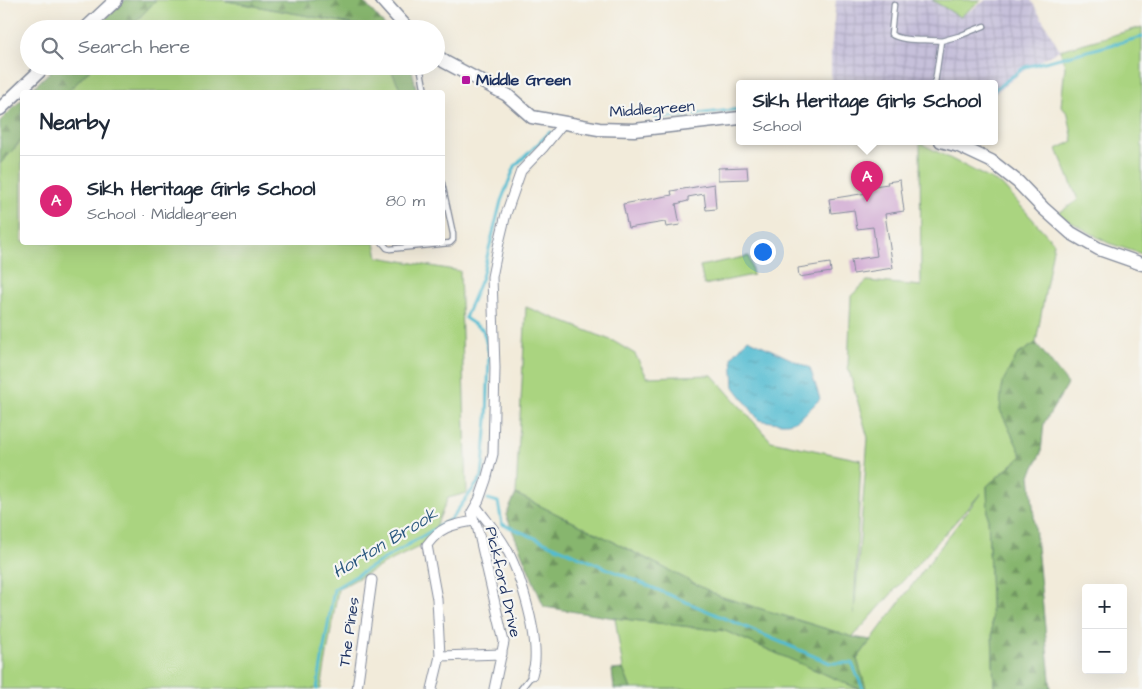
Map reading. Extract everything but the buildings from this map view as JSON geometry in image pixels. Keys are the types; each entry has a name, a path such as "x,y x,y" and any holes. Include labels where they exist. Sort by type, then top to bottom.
{"street":[{"path":"95,20 116,0"},
{"path":"382,0 400,20"},
{"name":"Middlegreen","path":"445,62 507,96 532,117 599,129 634,130 736,118"},
{"path":"0,109 36,75"},
{"path":"432,689 440,656 437,600 427,545 434,535 474,513 486,480 493,454 495,368 492,276 498,247 520,171 544,148 564,122"},
{"path":"956,145 991,160 1018,182 1042,208 1071,232 1099,249 1142,264"},
{"path":"474,513 505,546 517,571 524,593 534,642 535,661 532,675"},
{"name":"Pickford Drive","path":"474,513 504,642 494,689"},
{"name":"The Pines","path":"357,689 372,580"},
{"path":"440,656 502,654"}],"lane":[{"path":"894,5 891,34 896,38 941,41 984,26"},
{"path":"935,80 941,41"},
{"path":"422,75 425,90"},
{"path":"445,200 452,240 445,244"},
{"path":"384,245 390,249 420,245"},
{"path":"521,689 532,675"}],"shaded area":[{"path":"836,0 932,0 960,17 986,0 1031,0 1060,50 1027,68 998,91 998,80 831,80 831,50"}],"green space":[{"path":"125,0 156,0 137,20 104,20"},
{"path":"156,0 222,0 330,20 137,20"},
{"path":"222,0 362,0 380,20 330,20"},
{"path":"932,0 981,0 960,17"},
{"path":"1142,27 1142,254 1108,243 1057,214 1078,200 1057,149 1073,141 1068,114 1061,106 1065,66 1060,50"},
{"path":"47,75 84,75 70,90 31,90"},
{"path":"84,75 394,75 401,90 70,90"},
{"path":"394,75 413,75 417,90 401,90"},
{"path":"20,101 20,142 0,164 0,121"},
{"path":"20,142 20,245 375,245 378,257 460,271 467,493 448,498 429,542 338,589 321,689 0,689 0,164"},
{"path":"920,145 924,145 1002,185 1054,243 1036,343 1017,355 1000,410 1022,456 987,486 994,689 866,689 857,659 981,493 853,637 719,596 516,494 526,307 613,341 635,354 647,377 712,375 771,441 861,460 854,614 868,438 848,367 851,296 867,281 921,286"},
{"path":"749,256 753,275 704,285 700,266"},
{"path":"1036,343 1068,384 1044,423 1041,453 1030,475 1051,689 994,689 987,486 1022,456 1000,410 1002,383 1017,355"},
{"path":"516,494 719,596 853,637 871,640 857,659 866,689 859,689 725,631 615,618 544,607 506,515"},
{"path":"615,618 725,631 859,689 631,689 623,669"},
{"path":"623,669 631,689 614,689 612,670"}],"water":[{"path":"748,339 810,368 820,399 794,422 780,423 759,420 734,387 732,357"}],"waterway":[{"name":"Horton Brook","path":"998,87 1025,67 1142,37"},
{"name":"Horton Brook","path":"655,119 736,109"},
{"name":"Horton Brook","path":"317,689 334,589 451,519 482,477 487,420 489,353 483,330 465,318 482,277 501,201 515,166 550,132"},
{"path":"488,499 498,502 502,524 830,663 852,663 863,689"}],"place":[{"name":"Middle Green","path":"466,80"},
{"name":"Sikh Heritage Girls School","path":"867,202"}]}
